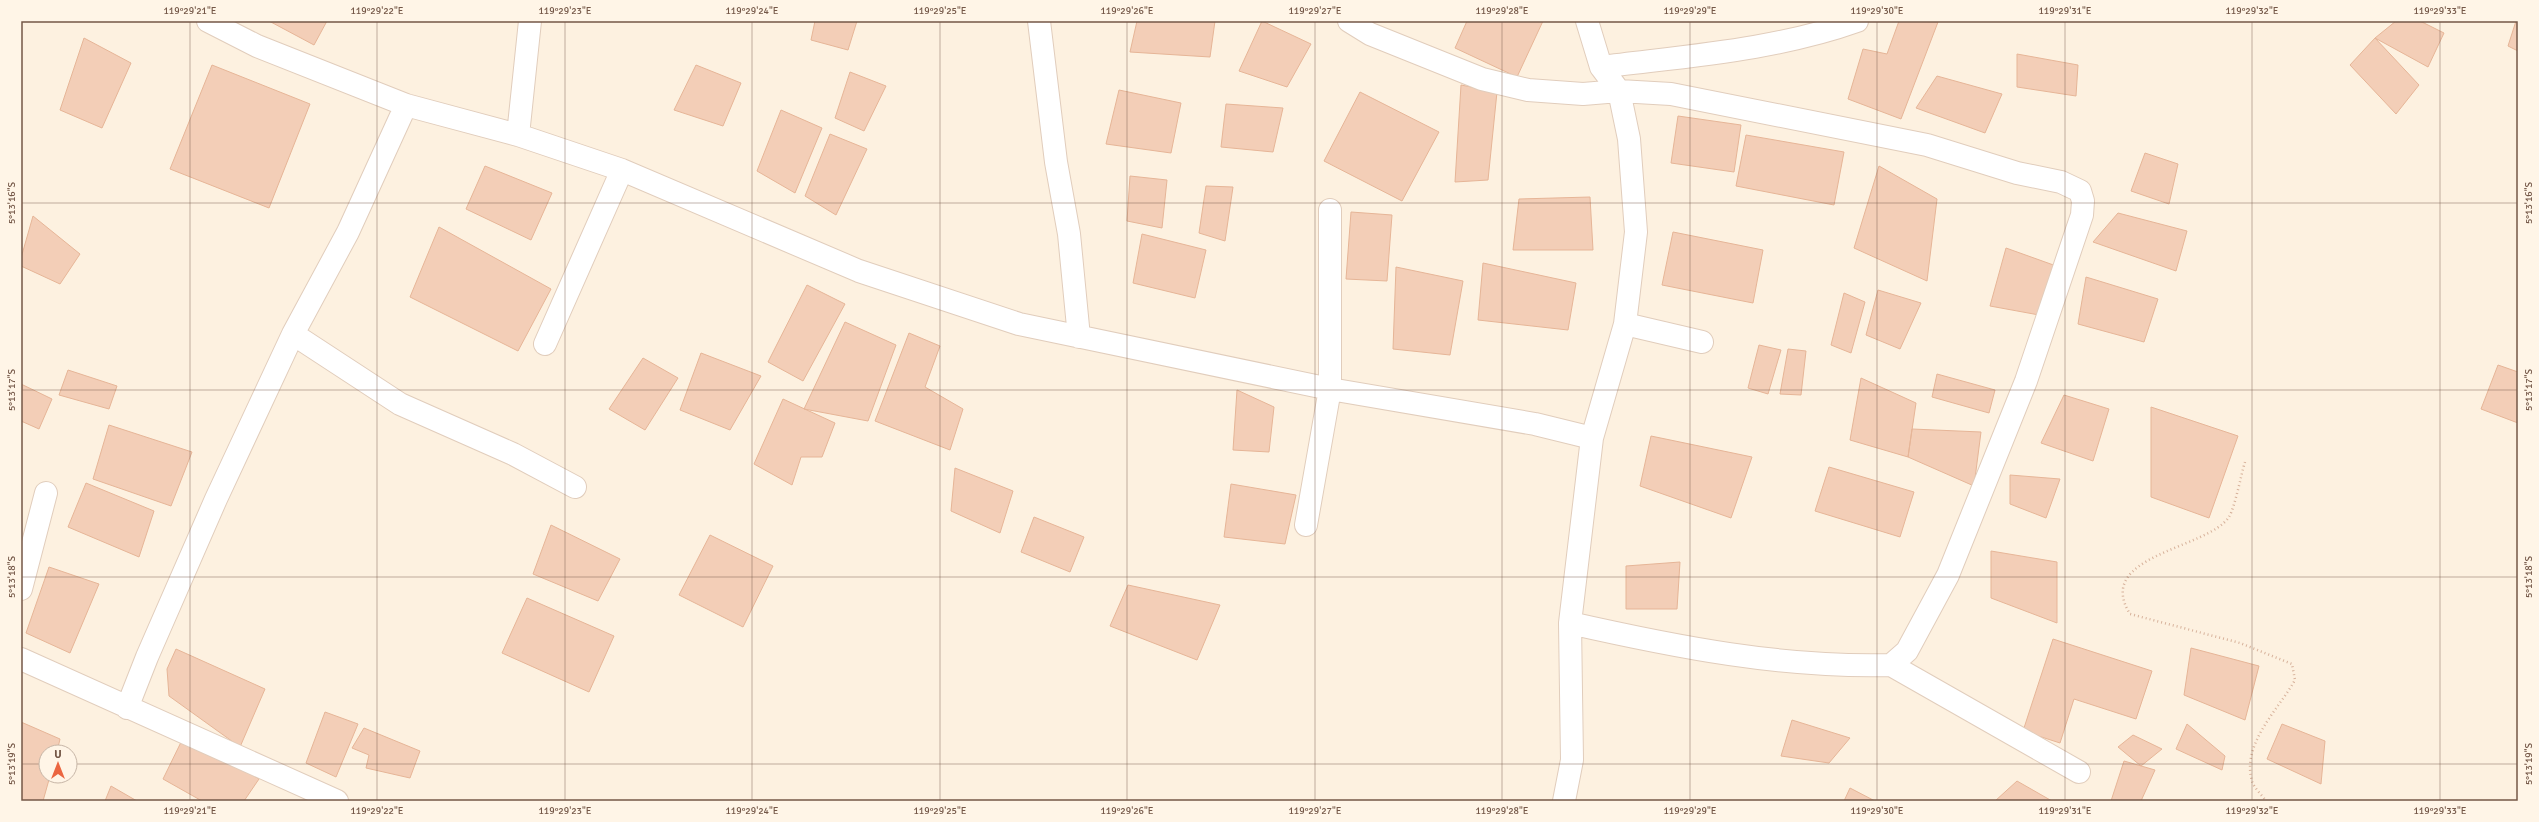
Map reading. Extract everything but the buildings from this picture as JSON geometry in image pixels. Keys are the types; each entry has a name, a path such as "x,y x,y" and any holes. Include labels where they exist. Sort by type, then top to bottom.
{"street":[{"path":"208,21 257,46 406,105 518,135 622,170 859,271 1019,324 1330,389 1535,424 1592,438"},
{"path":"518,135 530,21"},
{"path":"1039,21 1056,162 1069,234 1079,337"},
{"path":"1349,21 1370,34 1482,79 1528,90 1583,94 1619,91 1671,94 1927,145 2017,173 2061,182 2080,191 2083,201 2082,215 2047,322 1978,504 1948,575 1907,651 1892,665"},
{"path":"1564,801 1572,760 1570,624 1592,438 1625,324 1636,232 1629,139 1619,91 1600,67 1587,21"},
{"path":"1600,67 1762,46 1828,32 1858,21"},
{"path":"127,708 146,657 216,499 293,334 348,232 406,105"},
{"path":"546,344 622,170"},
{"path":"1306,525 1330,389 1330,210"},
{"path":"1625,324 1702,342"},
{"path":"293,334 400,404 513,454 575,487"},
{"path":"21,589 46,493"},
{"path":"1570,624 1659,643 1746,656 1844,666 1892,665 2079,772"},
{"path":"21,658 127,708 337,801"}],"path":[{"path":"2245,462 2229,517 2214,532 2143,562 2124,584 2123,603 2130,614 2240,643 2292,664 2295,680 2263,728 2251,756 2252,782 2266,801"}]}
